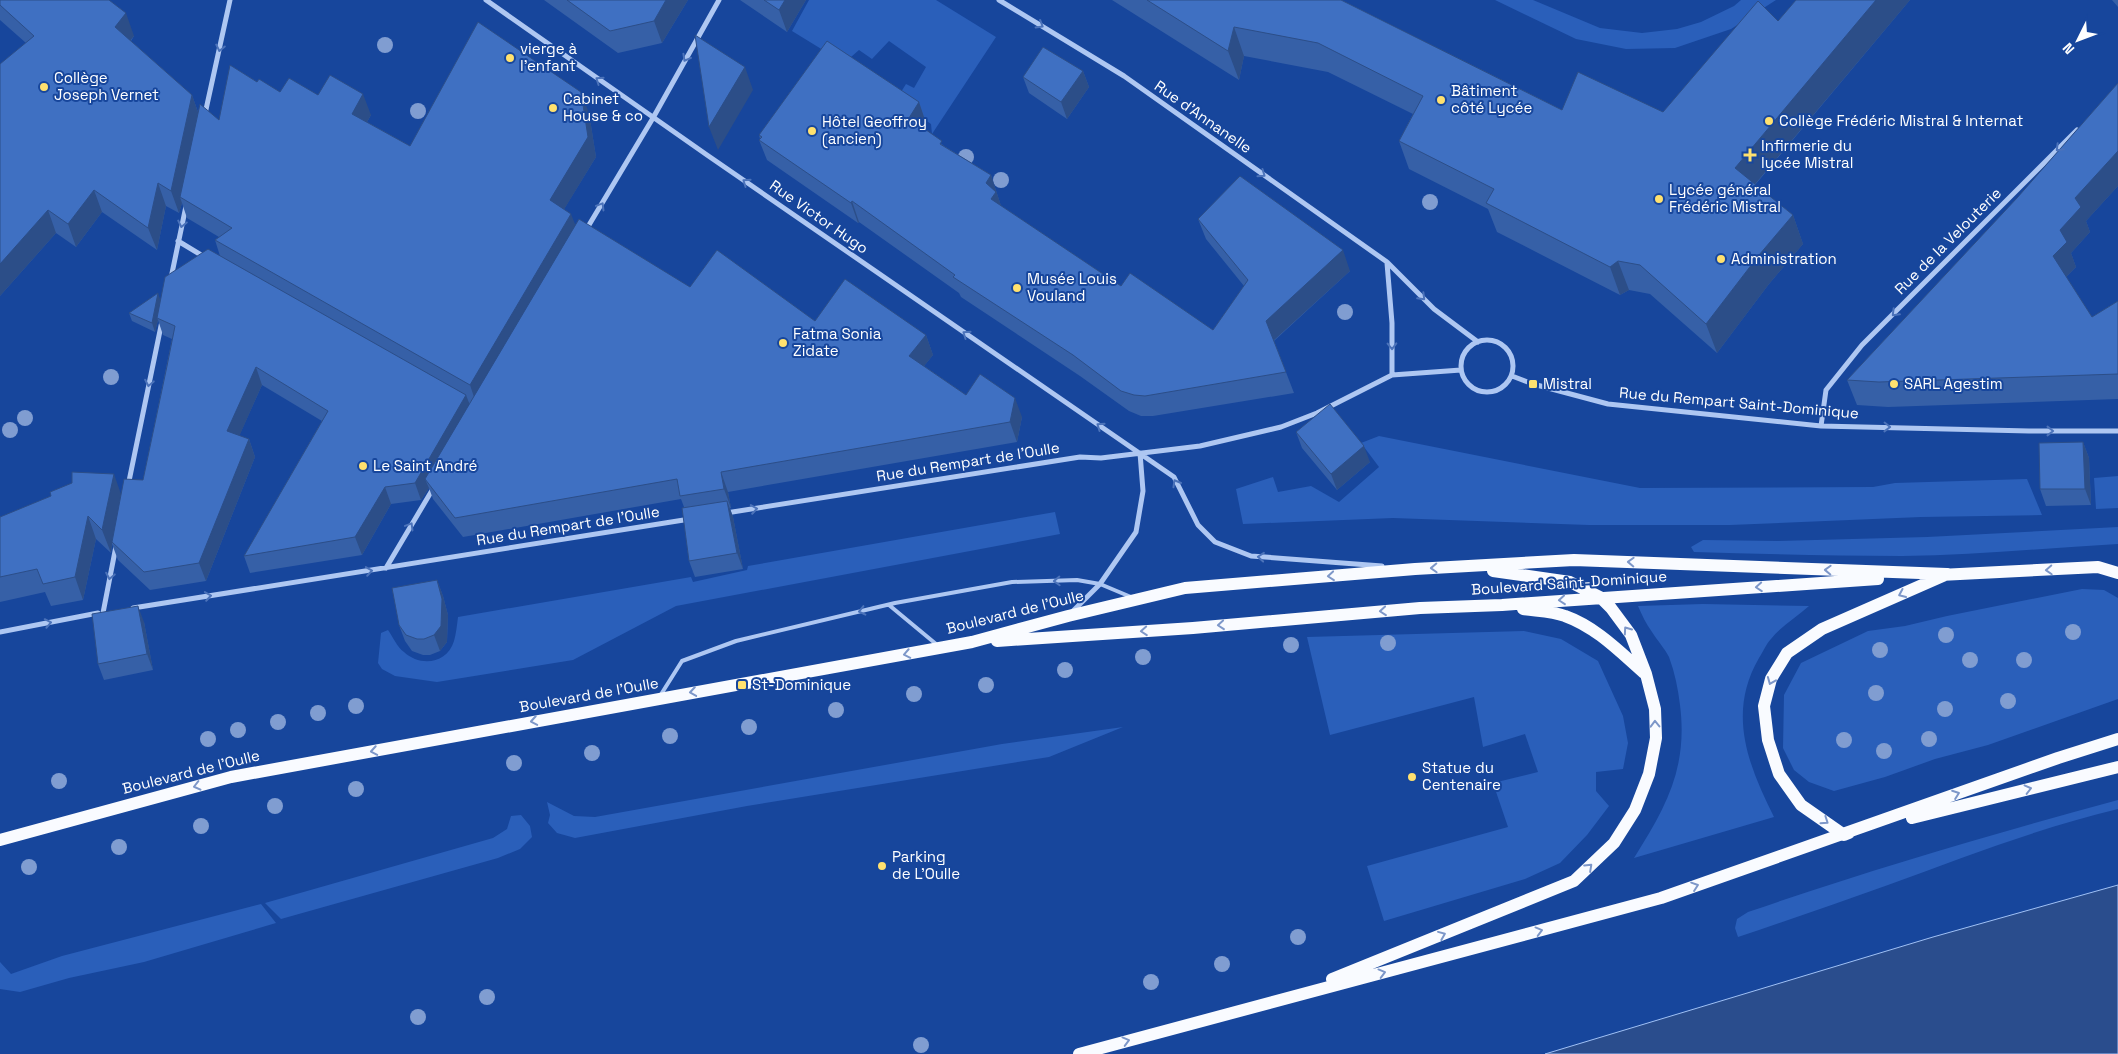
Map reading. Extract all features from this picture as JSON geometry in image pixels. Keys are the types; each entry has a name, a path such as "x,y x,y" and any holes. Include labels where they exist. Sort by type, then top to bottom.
{"main road":[{"name":"Boulevard Saint-Dominique","path":"1185,588 1415,569 1574,560 1947,574"},
{"path":"2098,567 2118,563"},
{"path":"1284,999 1574,880 1614,843 1635,810 1649,774 1656,738 1655,709 1646,674 1631,635 1611,608 1600,597 1570,582 1468,567"},
{"name":"Boulevard Saint-Dominique","path":"972,642 1193,628 1420,608 1502,605 1947,574 2098,567 2118,573"},
{"path":"1947,574 1822,629 1787,654 1771,679 1764,706 1768,740 1779,774 1801,805 1844,834 2118,767"},
{"name":"Boulevard de l'Oulle","path":"0,840 231,777 972,642 1068,616 1185,588"},
{"path":"1502,605 1564,615 1581,623 1604,638 1646,674"},
{"path":"1079,1054 1661,898 2058,758 2118,739"}],"street":[{"path":"205,116 230,0"},
{"name":"Rue Victor Hugo","path":"486,0 653,118 1174,477 1198,525"},
{"path":"583,236 653,118 719,0"},
{"name":"Rue d'Annanelle","path":"998,0 1124,76 1387,262 1434,309 1478,342"},
{"name":"Rue de la Velouterie","path":"1821,426 1826,390 1862,345 2084,124"},
{"path":"170,280 186,203"},
{"path":"178,242 208,259"},
{"path":"1387,262 1392,323 1392,375"},
{"path":"127,495 164,310"},
{"path":"1487,340 1503,345 1512,360 1512,376 1501,389 1484,393 1469,385 1464,378 1461,370 1465,353 1470,346 1478,342 1487,340"},
{"path":"1068,616 1100,584 1136,532 1143,491 1140,453 1200,446 1281,427 1317,413 1392,375 1461,370"},
{"name":"Rue du Rempart Saint-Dominique","path":"1512,376 1533,384 1608,404 1821,426 2029,431 2118,430"},
{"name":"Rue du Rempart de l'Oulle","path":"722,514 1080,457 1101,458 1140,453"},
{"path":"386,568 439,477"},
{"name":"Rue du Rempart de l'Oulle","path":"122,610 692,519"},
{"name":"Boulevard Saint-Dominique","path":"1198,525 1215,542 1251,556 1415,569"},
{"path":"103,612 117,544"},
{"path":"0,632 113,611"}],"lane":[{"path":"658,698 682,661 736,641 889,605 1012,582 1077,580 1100,584 1138,599"},
{"path":"889,605 940,647"}],"shaded area":[{"path":"809,0 936,0 996,37 932,134 931,124 896,100 906,84 914,88 926,67 889,41 872,59 859,50 851,57 849,66 792,31"},
{"path":"1495,0 1533,0 1600,28 1642,33 1677,29 1701,22 1734,6 1741,0 1776,0 1731,29 1675,48 1626,49 1576,39"},
{"path":"1379,436 1640,488 1873,487 1895,483 2027,479 2042,515 1921,517 1730,525 1589,525 1393,518 1243,524 1236,489 1273,477 1278,492 1311,486 1339,502 1379,467 1361,443"},
{"path":"2118,476 2118,508 2096,509 2094,478"},
{"path":"1055,512 1060,534 676,606 573,660 437,682 395,676 382,669 378,663 381,633 388,630 399,647 410,657 418,660 432,661 445,655 450,649 455,638 458,617 691,577 693,582 747,570 748,566"},
{"path":"2118,527 2118,544 1956,554 1876,556 1694,552 1691,547 1703,540 1778,541 1927,537"},
{"path":"2082,589 2104,590 2118,598 2118,699 1988,745 1935,759 1885,777 1834,791 1809,782 1794,770 1783,748 1784,695 1801,663 1868,631 1905,626"},
{"path":"1703,604 1809,606 1779,630 1768,643 1749,678 1744,699 1743,719 1749,758 1774,817 1634,858 1665,804 1672,786 1681,748 1682,728 1677,687 1669,657 1648,626 1638,606"},
{"path":"1524,631 1561,639 1598,661 1623,716 1628,743 1623,769 1596,772 1596,791 1609,806 1587,835 1560,863 1525,879 1384,921 1367,866 1508,827 1493,783 1538,772 1525,734 1483,747 1474,697 1330,735 1307,637"},
{"path":"1123,727 1049,757 747,806 575,838 557,833 548,823 550,815 547,802 574,816 595,817 1002,744"},
{"path":"2118,800 2118,809 2059,825 2002,844 1738,937 1735,928 1737,919 1748,912 1932,853"},
{"path":"521,815 530,826 532,837 520,849 498,858 281,919 265,903 493,838 507,829 511,816"},
{"path":"2118,885 2118,1054 1545,1054 1933,937"},
{"path":"261,904 276,923 144,962 69,978 20,992 0,989 0,962 11,974 62,956"}],"building":[{"path":"0,0 109,0 126,13 115,27 192,95 171,191 158,183 148,228 94,190 68,224 48,210 0,264 0,64 34,36 0,5"},
{"path":"567,0 666,0 654,21 610,31"},
{"path":"764,0 785,0 779,10"},
{"path":"1147,0 1341,0 1562,110 1578,72 1663,112 1758,1 1778,21 1796,0 1876,0 1735,168 1793,215 1759,255 1706,324 1640,265 1618,261 1610,267 1486,203 1494,189 1399,141 1423,96 1318,43 1234,27 1228,51"},
{"path":"478,22 581,92 588,137 550,200 571,214 470,385 215,240 232,228 180,197 200,104 219,120 230,65 257,82 259,79 280,92 289,78 318,95 330,75 363,94 352,114 410,146"},
{"path":"695,35 745,67 709,127"},
{"path":"827,41 919,102 909,118 942,141 940,144 991,175 986,183 996,192 991,199 1121,286 1130,273 1213,330 1248,280 1198,219 1240,176 1343,250 1266,321 1286,372 1145,396 1121,391 1073,355 953,277 955,275 852,201 851,203 759,140 762,137 759,135"},
{"path":"1043,47 1083,71 1061,102 1023,77"},
{"path":"2118,83 2118,151 2075,198 2081,207 2060,230 2067,242 2053,256 2092,317 2118,301 2118,374 1879,382 1847,380 2017,198"},
{"path":"579,219 690,287 717,250 815,321 845,279 926,335 909,356 966,395 980,374 1015,398 1010,422 721,472 724,489 680,496 677,479 455,518 425,479"},
{"path":"208,249 466,395 415,483 385,487 355,537 244,556 328,411 256,367 227,431 249,439 199,563 144,572 112,542 124,479 143,480 167,366 175,326 157,318 165,277"},
{"path":"158,293 152,323 129,313"},
{"path":"1330,404 1364,446 1331,474 1296,432"},
{"path":"2083,442 2085,489 2040,489 2039,443"},
{"path":"72,472 114,474 102,530 88,516 75,577 43,584 37,569 0,577 0,517 51,496 50,492 72,483"},
{"path":"727,501 737,553 689,561 682,508"},
{"path":"437,580 442,599 441,626 434,635 424,639 417,639 406,635 399,625 392,588"},
{"path":"138,606 147,654 98,664 92,614"}],"place":[{"name":"vierge à l'enfant","path":"510,58"},
{"name":"Collège Joseph Vernet","path":"44,87"},
{"name":"Bâtiment côté Lycée","path":"1441,100"},
{"name":"Cabinet House & co","path":"553,108"},
{"name":"Collège Frédéric Mistral & Internat","path":"1769,121"},
{"name":"Hôtel Geoffroy (ancien)","path":"812,131"},
{"name":"Infirmerie du lycée Mistral","path":"1750,155"},
{"name":"Lycée général Frédéric Mistral","path":"1659,199"},
{"name":"Administration","path":"1721,259"},
{"name":"Musée Louis Vouland","path":"1017,288"},
{"name":"Fatma Sonia Zidate","path":"783,343"},
{"name":"Mistral","path":"1533,384"},
{"name":"SARL Agestim","path":"1894,384"},
{"name":"Le Saint André","path":"363,466"},
{"name":"St-Dominique","path":"742,685"},
{"name":"Statue du Centenaire","path":"1412,777"},
{"name":"Parking de L'Oulle","path":"882,866"}]}
